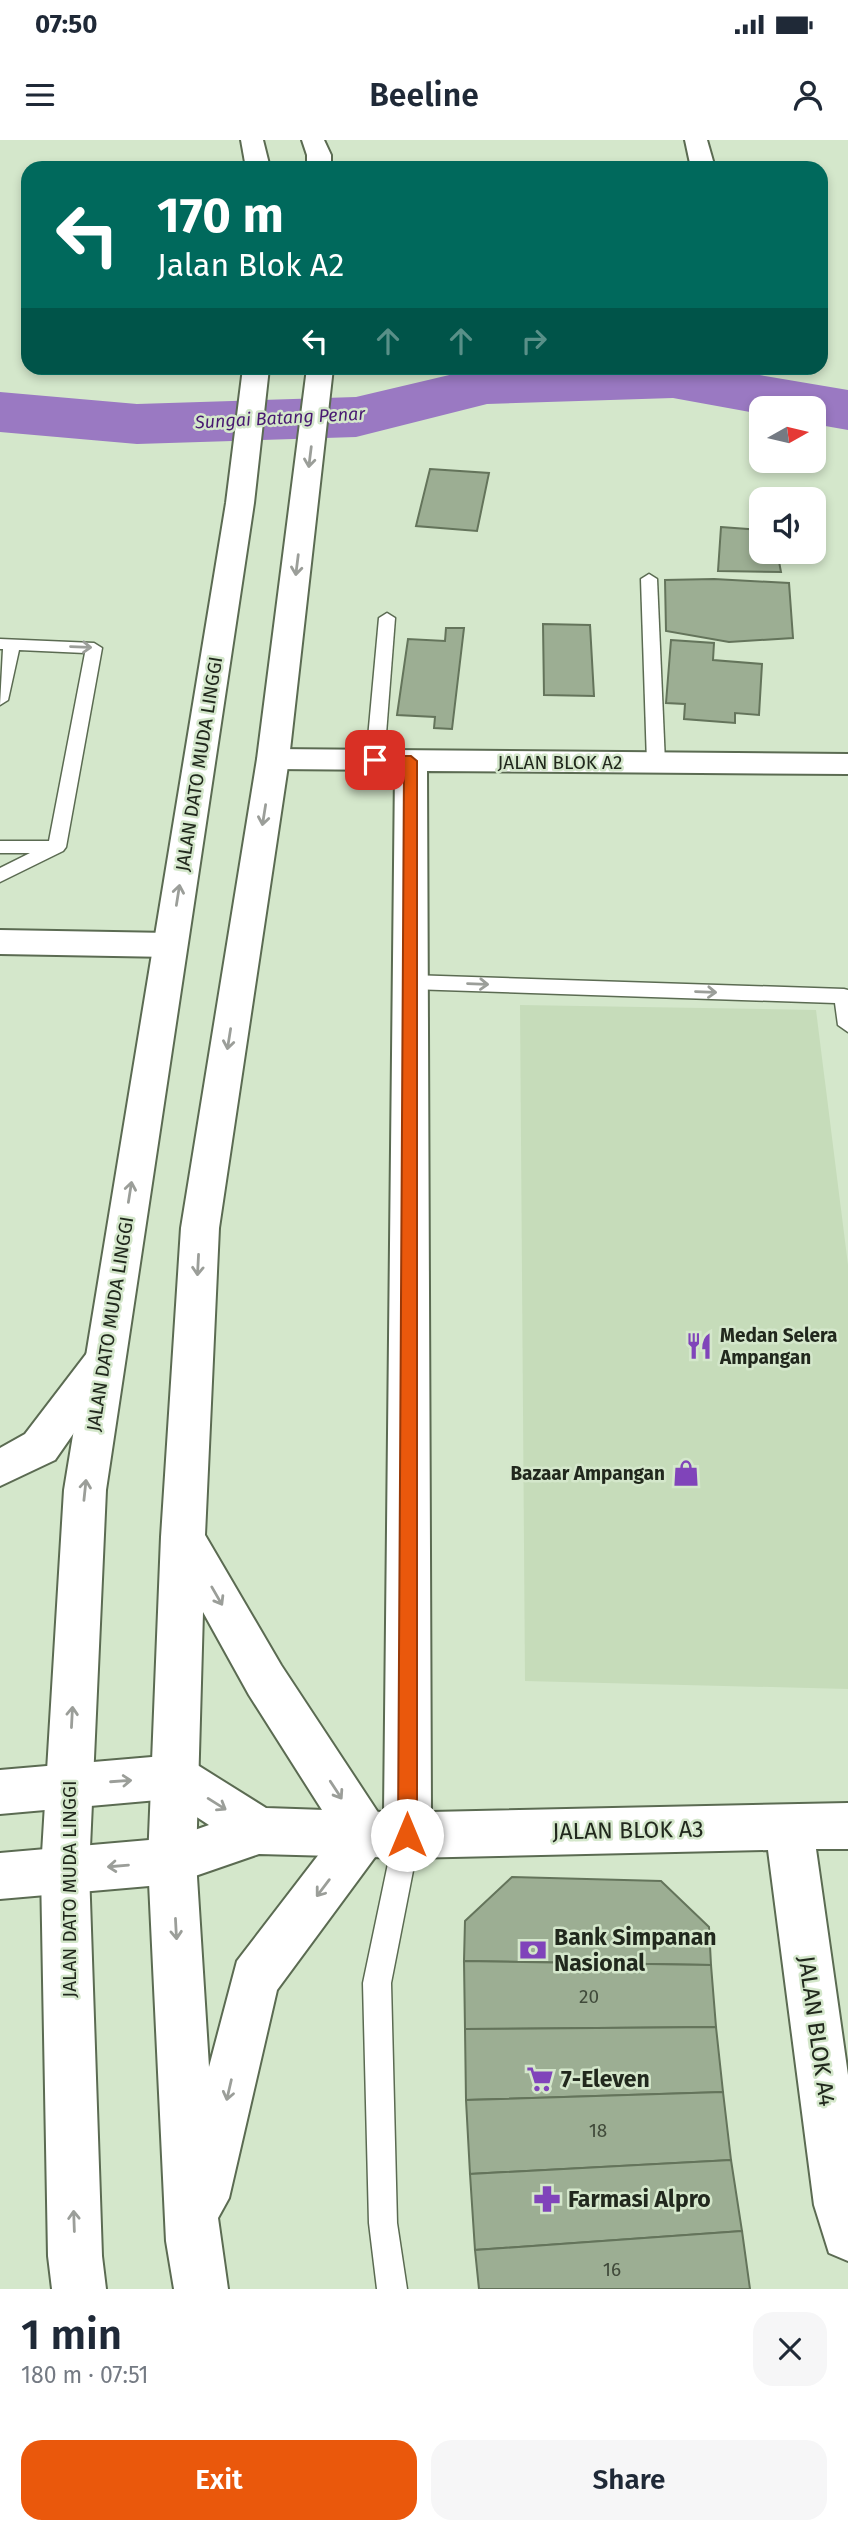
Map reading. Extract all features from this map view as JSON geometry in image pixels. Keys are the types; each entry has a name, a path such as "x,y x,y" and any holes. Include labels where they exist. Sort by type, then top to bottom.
{"main road":[{"path":"252,140 256,161"},
{"path":"696,140 699,161"},
{"name":"JALAN DATO MUDA LINGGI","path":"79,2289 75,2242 65,1870 85,1490 240,503 255,375"},
{"path":"201,2289 193,2241 172,1861 183,1537 200,1228 273,759 319,375"},
{"name":"JALAN BLOK A2","path":"273,759 848,764"},
{"path":"193,2241 255,1979 386,1834 410,982 393,760"},
{"path":"1,945 170,945"},
{"path":"0,1468 40,1447 104,1360"},
{"path":"183,1537 265,1680 386,1834"},
{"path":"0,1792 175,1777 259,1830"},
{"name":"JALAN BLOK A3","path":"259,1830 386,1834 848,1826"},
{"name":"JALAN BLOK A4","path":"789,1827 841,2205 848,2234"},
{"path":"0,1876 172,1861 259,1830"}],"lane":[{"path":"649,579 656,762"},
{"path":"387,618 393,760"},
{"path":"0,700 6,645 94,648 57,847"},
{"path":"0,847 57,847"},
{"path":"0,876 57,847"},
{"path":"410,982 844,996 848,1025"},
{"path":"386,1834 377,1983 383,2223 392,2289"}],"shaded area":[{"name":"Bazaar Ampangan","path":"520,1005 816,1010 848,1265 848,1689 525,1681"}],"building":[{"path":"430,469 489,473 477,531 416,526"},
{"path":"721,527 749,529 749,564 779,564 781,572 718,571"},
{"path":"714,579 789,583 793,638 729,642 666,631 665,580"},
{"path":"543,624 590,625 594,696 544,695"},
{"path":"446,628 464,628 452,729 434,728 435,717 397,715 408,639 445,641"},
{"path":"671,640 714,643 713,660 762,664 759,715 735,713 735,723 684,719 685,704 666,703"},
{"path":"512,1877 661,1881 709,1927 711,1965 464,1961 465,1921"},
{"path":"464,1961 711,1965 716,2027 465,2029"},
{"path":"716,2027 723,2092 466,2100 465,2029"},
{"path":"723,2092 731,2160 470,2174 466,2100"},
{"path":"731,2160 742,2231 475,2250 470,2174"},
{"path":"742,2231 750,2289 479,2289 475,2250"}],"waterway":[{"name":"Sungai Batang Penar","path":"0,412 137,424 356,417 487,385 673,379 848,410"}],"place":[{"name":"Medan Selera Ampangan","path":"699,1346"},
{"name":"Bazaar Ampangan","path":"686,1473"},
{"name":"Bank Simpanan Nasional","path":"533,1950"},
{"name":"7-Eleven","path":"540,2079"},
{"name":"Farmasi Alpro","path":"547,2199"}],"route":[{"path":"375,760 411,761 407,1835"}]}
